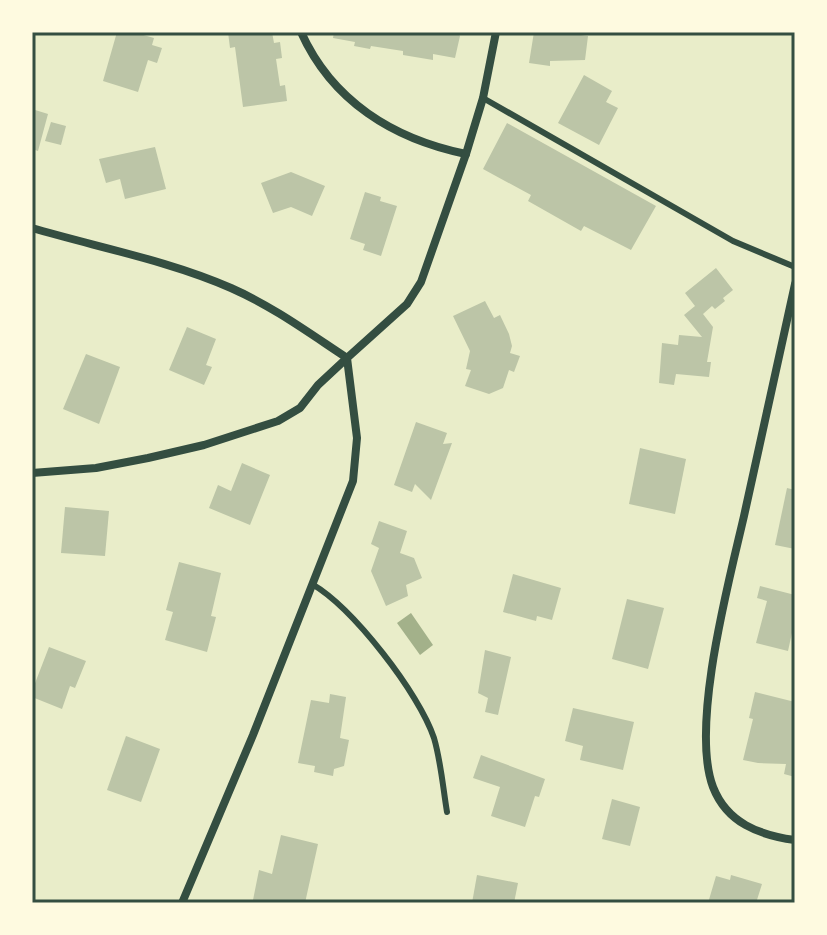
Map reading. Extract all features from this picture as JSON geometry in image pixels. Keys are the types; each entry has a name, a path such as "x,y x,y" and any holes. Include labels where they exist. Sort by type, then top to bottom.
{"street":[{"path":"301,32 322,72 363,109 411,137 466,154"},
{"path":"32,473 96,468 204,445 278,421 300,408 318,385 415,295 466,154 483,98 496,32"},
{"path":"32,228 230,287 347,358 356,419 353,481 182,903"},
{"path":"795,284 724,606 711,684 707,734 709,774 723,804 743,825 756,832 795,840"}],"lane":[{"path":"483,98 733,241 795,267"},
{"path":"312,584 330,595 358,624 415,696 434,740 447,812"}],"shaded area":[{"path":"411,613 433,645 420,655 397,623"}],"building":[{"path":"117,32 133,32 154,38 152,45 162,48 157,63 148,60 138,92 103,81"},
{"path":"228,32 272,32 274,43 280,42 282,58 276,59 280,86 285,85 287,101 243,107 235,47 230,48"},
{"path":"334,32 457,32 460,36 455,58 433,54 433,60 403,55 403,51 354,46 355,42 333,38"},
{"path":"534,32 575,32 588,36 585,60 550,61 550,66 529,63"},
{"path":"584,75 612,91 606,102 618,108 599,145 558,123"},
{"path":"32,109 48,114 38,151 32,149"},
{"path":"51,122 66,126 61,145 45,141"},
{"path":"507,123 656,206 631,250 584,226 581,231 528,201 531,195 483,169"},
{"path":"155,147 166,189 125,199 120,179 106,183 99,159"},
{"path":"291,172 325,186 312,216 291,207 273,213 261,183"},
{"path":"365,192 397,206 381,256 363,250 365,244 350,239"},
{"path":"716,268 733,290 715,309 712,306 703,314 713,327 707,362 711,362 709,377 676,374 674,385 659,383 662,343 678,345 679,335 702,337 684,315 695,306 685,293"},
{"path":"485,301 494,318 500,315 509,334 510,353 520,356 514,372 509,370 503,388 489,394 465,386 471,370 466,369 470,351 453,316"},
{"path":"187,327 216,339 206,365 212,367 204,385 169,370"},
{"path":"86,354 120,367 99,424 63,409"},
{"path":"416,422 447,433 443,444 452,443 431,500 415,484 412,492 394,485"},
{"path":"640,448 686,459 675,514 629,504"},
{"path":"242,463 270,475 250,525 209,508 218,485 231,491"},
{"path":"787,488 795,490 795,549 775,545"},
{"path":"65,507 109,511 105,556 61,553"},
{"path":"379,521 407,531 400,553 414,558 422,578 406,585 408,596 386,606 371,571 379,548 371,544"},
{"path":"179,562 221,573 211,616 216,617 207,652 165,640 173,612 166,610"},
{"path":"513,574 561,588 552,620 537,616 536,621 503,612"},
{"path":"760,586 795,595 795,619 788,651 756,643 767,601 757,598"},
{"path":"627,599 664,608 648,669 612,659"},
{"path":"49,647 86,661 75,688 70,686 62,709 32,697"},
{"path":"485,650 511,657 498,715 485,712 488,698 478,693"},
{"path":"755,692 795,702 795,777 784,774 786,764 743,760 753,719 749,718"},
{"path":"330,694 346,697 340,738 349,740 344,766 334,769 333,776 314,772 315,766 298,763 311,700 329,703"},
{"path":"573,708 634,722 623,770 580,760 583,746 565,741"},
{"path":"126,736 160,749 141,802 107,790"},
{"path":"481,755 545,779 539,797 535,796 525,827 491,816 500,787 473,778"},
{"path":"612,799 640,807 630,846 602,839"},
{"path":"281,835 318,844 305,903 253,900 259,870 272,874"},
{"path":"477,875 518,883 514,903 472,903"},
{"path":"731,875 762,884 756,903 708,903 716,876 730,880"}]}
